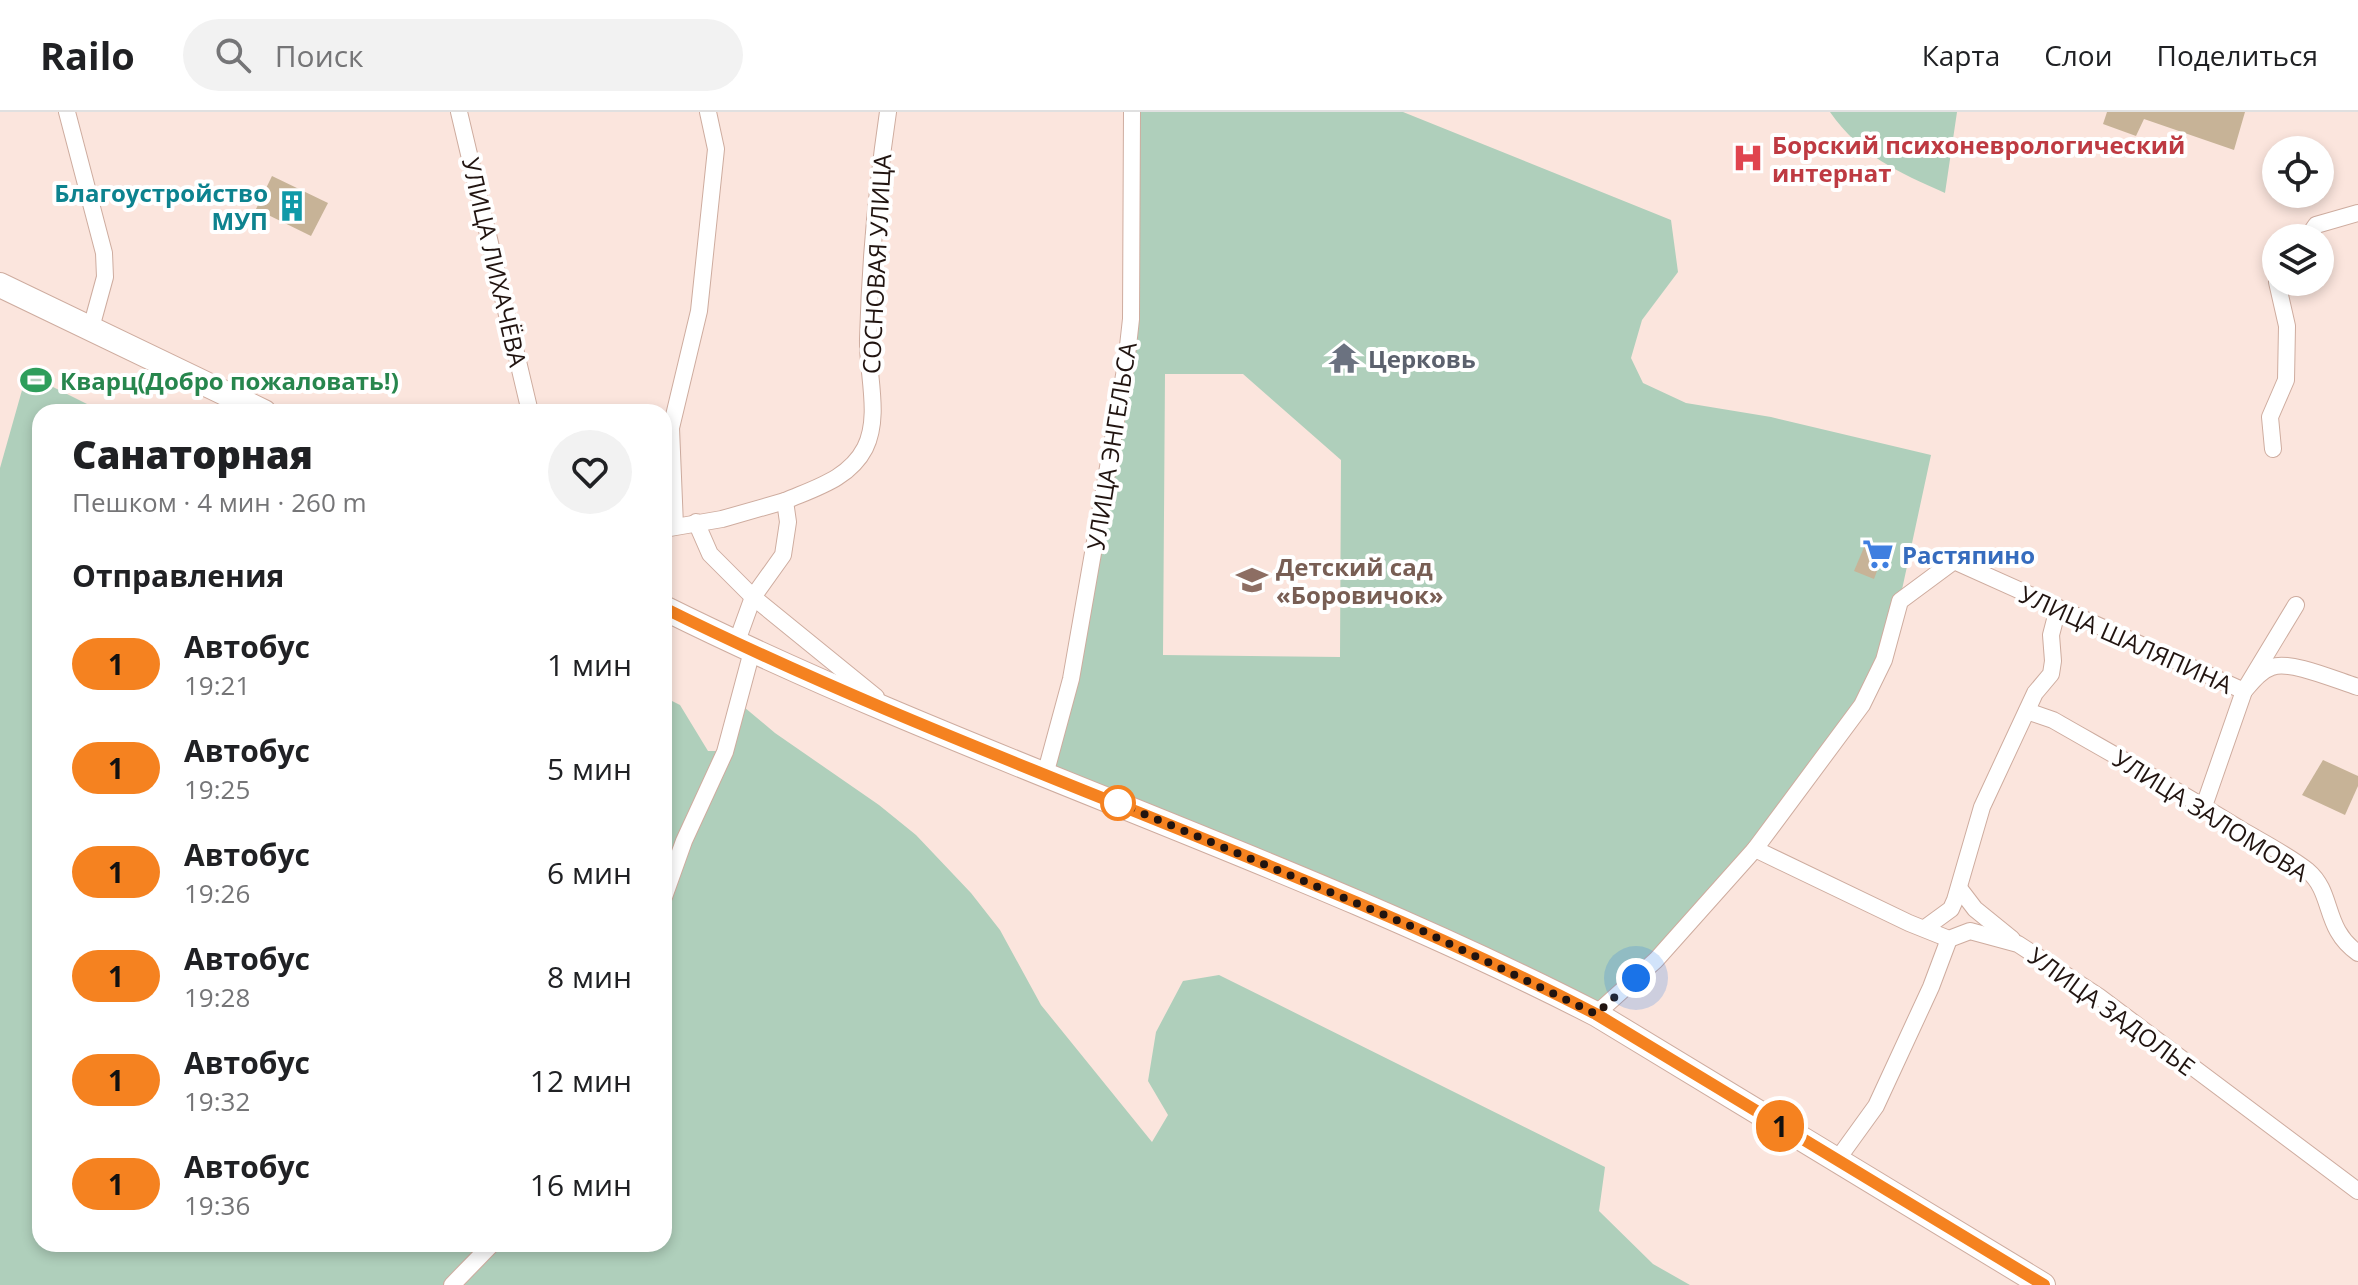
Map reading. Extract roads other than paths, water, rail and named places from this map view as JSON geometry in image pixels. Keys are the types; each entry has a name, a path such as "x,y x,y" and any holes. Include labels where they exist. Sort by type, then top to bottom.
{"main road":[{"path":"0,285 248,404"},
{"path":"672,612 744,648 906,719 1252,858 1464,949 1596,1014 2043,1285"}],"street":[{"path":"67,112 104,253 105,277 91,328"},
{"name":"УЛИЦА ЛИХАЧЁВА","path":"459,112 528,404"},
{"path":"672,424 699,311 716,149 708,112"},
{"name":"СОСНОВАЯ УЛИЦА","path":"672,528 722,519 785,501 846,472 865,448 872,429 868,338 880,165 888,112"},
{"name":"УЛИЦА ЭНГЕЛЬСА","path":"1045,775 1071,679 1126,364 1131,319 1132,112"},
{"path":"2320,224 2358,213"},
{"path":"2273,449 2270,417 2286,380 2287,366 2287,326 2280,296"},
{"path":"672,875 725,752 753,597 783,555 788,522 785,501"},
{"path":"696,522 710,554 753,597 846,675 906,719"},
{"name":"УЛИЦА ШАЛЯПИНА","path":"1755,849 1862,705 1884,660 1900,601 1954,561 2244,691 2256,677 2274,666 2291,666 2358,687"},
{"path":"2204,806 2244,691 2296,605"},
{"path":"1925,928 1951,909 1982,807 2035,693 2051,674 2051,635 2058,608"},
{"name":"УЛИЦА ЗАЛОМОВА","path":"2027,711 2053,720 2204,806 2315,878 2335,929 2344,944 2358,953"},
{"path":"1596,1014 1656,960 1755,849"},
{"name":"УЛИЦА ЗАДОЛЬЕ","path":"1755,849 1949,939 1970,931 2018,944 2098,996 2358,1191"},
{"path":"1959,888 1975,909 2018,944"},
{"path":"1837,1160 1876,1106 1931,987 1949,939"},
{"path":"452,1285 484,1252"}],"place":[{"name":"Борский психоневрологический интернат","path":"1748,158"},
{"name":"Благоустройство МУП","path":"292,206"},
{"name":"Церковь","path":"1344,358"},
{"name":"Кварц(Добро пожаловать!)","path":"36,380"},
{"name":"Растяпино","path":"1878,554"},
{"name":"Детский сад «Боровичок»","path":"1252,580"}]}
